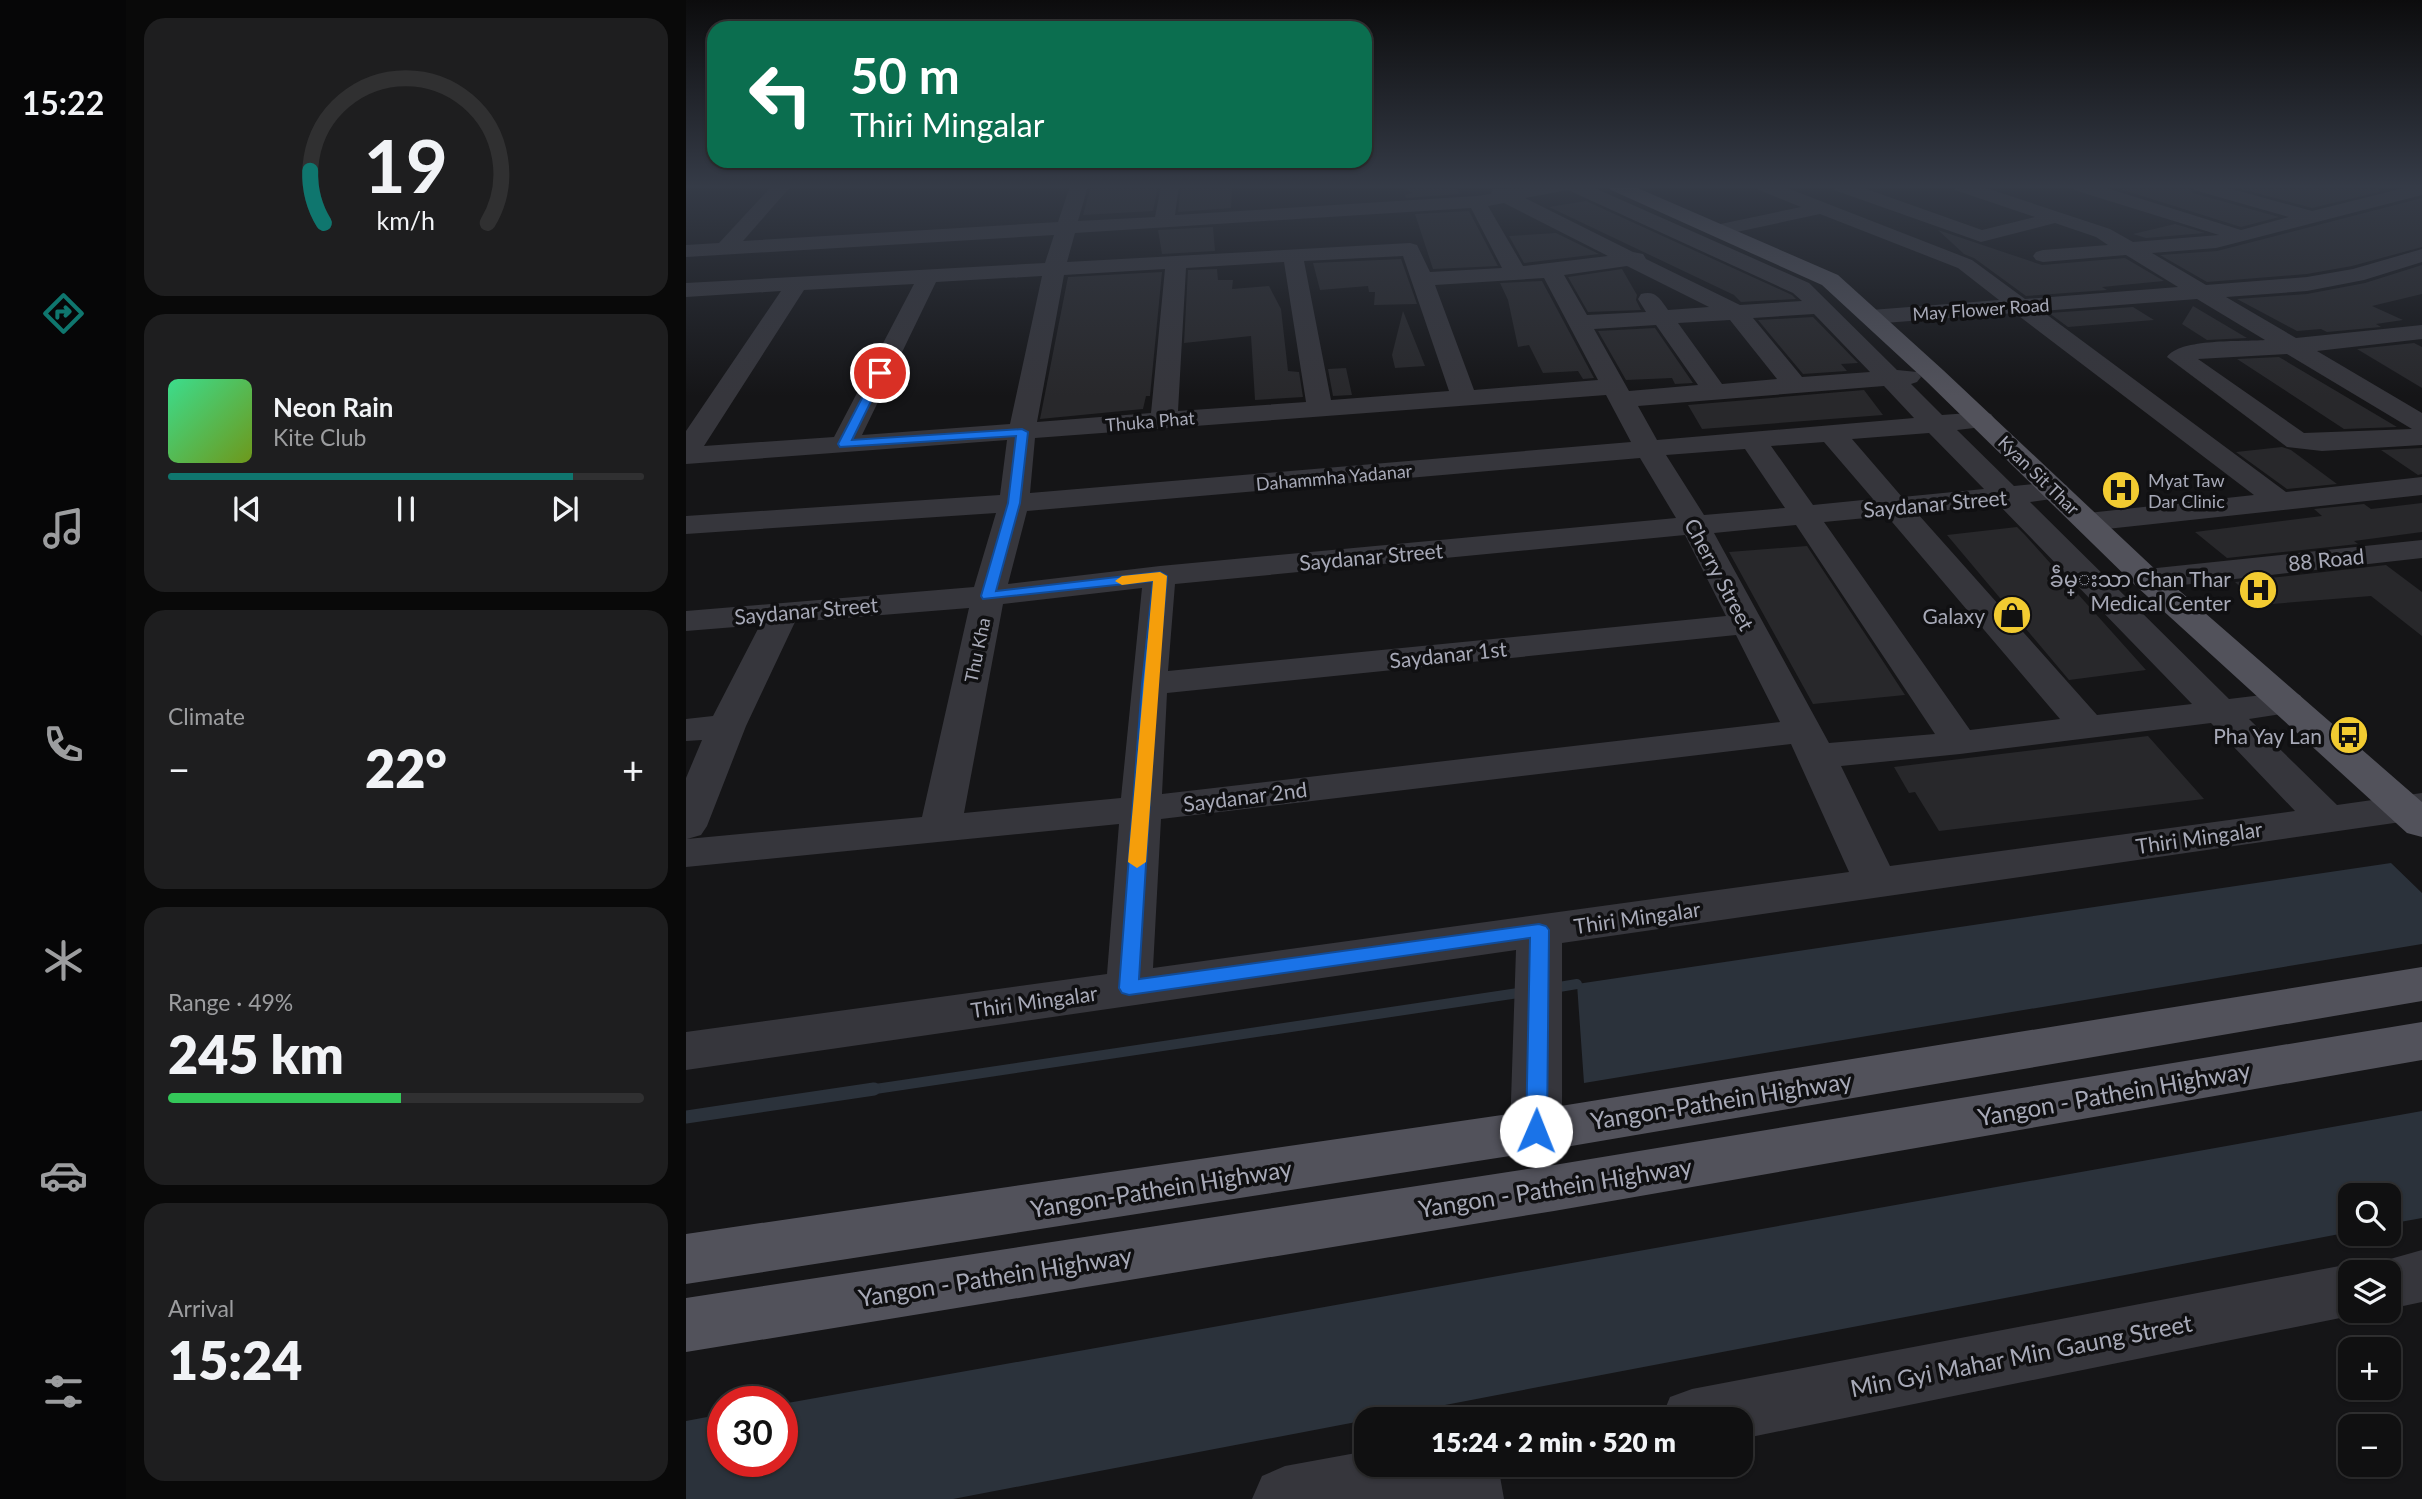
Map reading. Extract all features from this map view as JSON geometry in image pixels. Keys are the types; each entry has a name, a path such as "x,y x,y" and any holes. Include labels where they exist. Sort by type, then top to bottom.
{"main road":[{"name":"Kyan Sit Thar","path":"1769,256 1830,280 1934,375 2147,579 2287,704 2416,813"},
{"name":"Yangon-Pathein Highway","path":"686,1259 1536,1131 2422,984"},
{"name":"Yangon - Pathein Highway","path":"686,1325 1540,1190 2422,1041"}],"street":[{"path":"686,279 711,256"},
{"name":"Thu Kha","path":"941,827 988,596 1014,503 1022,432 1058,256"},
{"path":"686,290 1293,256 1320,409"},
{"path":"1413,256 1464,398"},
{"path":"1507,256 1516,273"},
{"path":"1620,256 1737,313 1796,386"},
{"path":"1422,279 1551,271 1642,256"},
{"path":"1750,256 1801,288 2327,819"},
{"path":"1944,256 1965,264 2280,501"},
{"path":"2139,256 2422,424"},
{"name":"May Flower Road","path":"1871,317 2307,284 2356,275 2419,256"},
{"path":"1627,260 1662,317 1715,392"},
{"path":"1164,420 1176,263"},
{"name":"Cherry Street","path":"1551,271 1649,450 1695,525 1810,743 1876,883"},
{"path":"844,444 928,277"},
{"path":"686,454 797,284"},
{"path":"1579,323 1820,307"},
{"path":"2422,332 2292,346 2189,352 2179,357 2297,441 2322,443 2422,437"},
{"path":"2330,342 2422,401"},
{"name":"Thuka Phat","path":"686,454 1022,432 1464,398 1715,392 1934,375"},
{"path":"2393,407 2422,401"},
{"name":"Dahammha Yadanar","path":"686,525 1014,503 1982,421"},
{"path":"1832,434 2087,727"},
{"path":"1754,441 1960,743"},
{"path":"2088,522 2422,486"},
{"name":"Saydanar Street","path":"686,621 988,596 1160,576 2056,491"},
{"name":"88 Road","path":"2147,579 2416,555"},
{"path":"1129,988 1149,684 1160,576"},
{"path":"686,826 727,726 783,612"},
{"name":"Saydanar 1st","path":"1149,684 1747,624"},
{"name":"Saydanar 2nd","path":"686,853 1810,743 1960,743 2287,704"},
{"path":"686,730 727,726"},
{"name":"Thiri Mingalar","path":"686,1051 2327,819 2416,813"},
{"path":"1536,1131 1539,930"},
{"path":"2401,1280 2422,1276"},
{"name":"Min Gyi Mahar Min Gaung Street","path":"1753,1407 2338,1292"},
{"path":"1285,1499 1398,1477"},
{"path":"1468,1477 1471,1499"}],"shaded area":[{"path":"2391,863 2422,893 2422,944 1584,1083 1577,984"},
{"path":"2422,1111 2422,1218 2401,1222 2401,1183 2338,1183 2338,1234 1434,1407 1354,1407 1354,1422 953,1499 686,1499 686,1421 707,1417 707,1477 798,1477 798,1401"}],"building":[{"path":"1429,256 1493,256 1498,266 1433,269"},
{"path":"1520,256 1583,256 1524,263"},
{"path":"1652,256 1706,256 1796,299 1741,302 1734,295"},
{"path":"1969,256 2015,256 2042,265 2125,258 2164,281 2102,287 2107,290 2026,296"},
{"path":"2162,256 2389,256 2307,274 2207,282"},
{"path":"1401,259 1417,304 1374,305 1375,292 1369,292 1368,286 1320,290 1313,263"},
{"path":"2422,265 2422,294 2372,306 2403,320 2376,324 2381,327 2327,332 2321,329 2297,331 2237,299 2307,294 2365,283"},
{"path":"1217,269 1218,280 1233,280 1232,289 1269,286 1281,309 1288,371 1299,372 1303,397 1255,400 1251,336 1184,343 1188,270"},
{"path":"1622,269 1637,295 1636,300 1641,310 1588,312 1568,277"},
{"path":"1162,272 1150,396 1146,396 1143,409 1040,419 1068,277"},
{"path":"1542,281 1594,378 1583,379 1578,371 1543,373 1529,345 1518,347 1508,300 1500,283"},
{"path":"2193,306 2247,338 2207,340 2182,324"},
{"path":"2133,307 2154,320 2068,327 2049,313"},
{"path":"1403,311 1425,366 1395,368 1392,355"},
{"path":"1813,317 1858,363 1841,364 1847,371 1803,374 1758,320"},
{"path":"1655,328 1693,383 1675,384 1672,378 1626,380 1598,331"},
{"path":"2414,343 2422,347 2422,388 2357,349"},
{"path":"2279,357 2397,427 2344,429 2237,359"},
{"path":"1346,368 1352,395 1333,396 1328,369"},
{"path":"1864,390 1883,415 1702,429 1688,405"},
{"path":"2282,447 2291,450 2337,484 2287,489 2236,452"},
{"path":"2422,448 2422,474 2418,475 2381,450"},
{"path":"2422,503 2422,532 2354,541 2358,544 2227,558 2195,532 2322,516 2314,509 2364,504 2371,509"},
{"path":"2017,527 2146,670 2069,680 1947,535"},
{"path":"1807,546 1905,695 1813,704 1729,552"},
{"path":"2386,565 2422,592 2422,636 2371,596 2259,605 2235,582"},
{"path":"2148,736 2204,799 1939,831 1915,792 1909,793 1894,767"}],"waterway":[{"path":"1553,988 1577,984"},
{"path":"862,1091 1525,992"},
{"path":"686,1117 874,1089"}],"slow traffic":[{"path":"1122,581 1160,576 1149,684 1137,862"}],"place":[{"name":"Myat Taw Dar Clinic","path":"2121,490"},
{"name":"ခဵမ္းသာ Chan Thar Medical Center","path":"2258,590"},
{"name":"Galaxy","path":"2012,615"},
{"name":"Pha Yay Lan","path":"2349,735"}],"route":[{"path":"880,373 844,444 1022,432 1014,503 988,596 1160,576 1149,684 1129,988 1539,930 1536,1131"}]}
